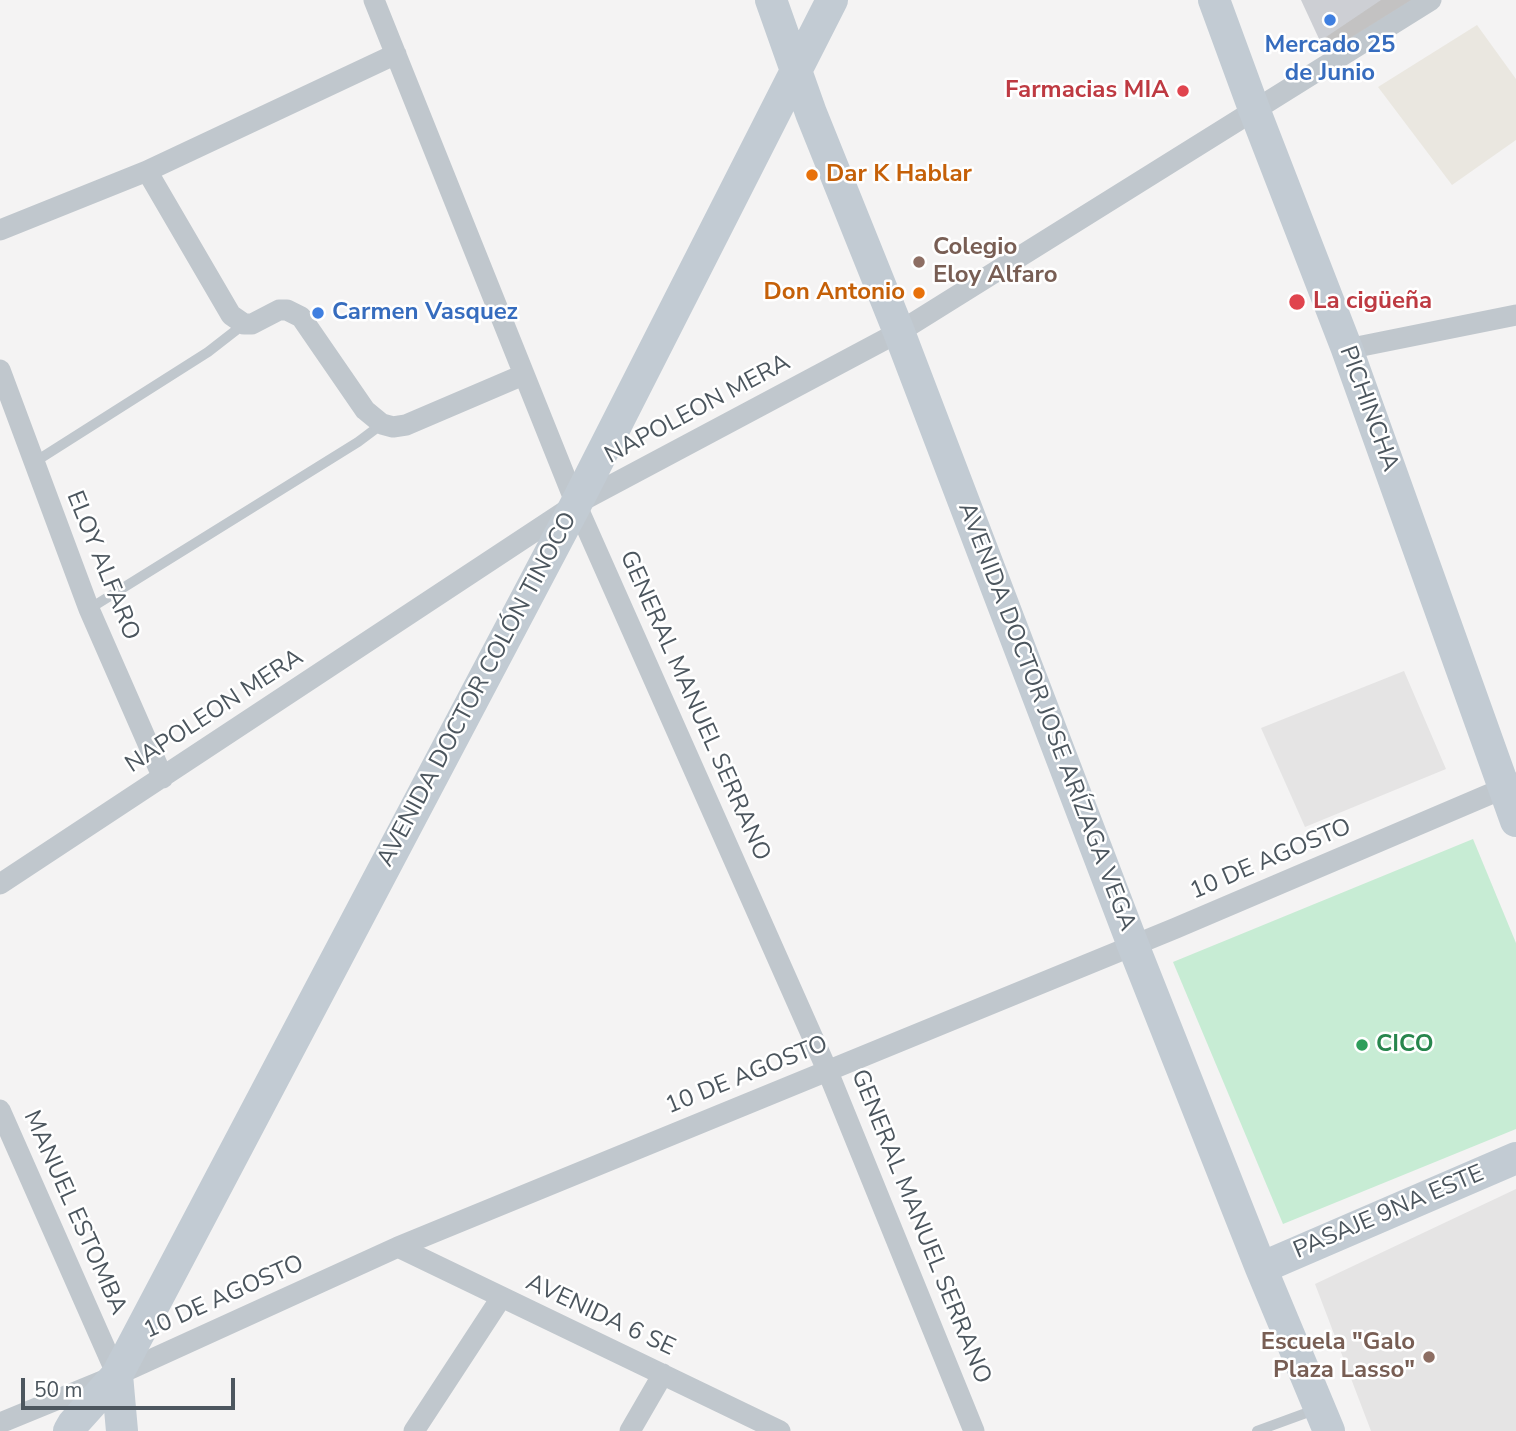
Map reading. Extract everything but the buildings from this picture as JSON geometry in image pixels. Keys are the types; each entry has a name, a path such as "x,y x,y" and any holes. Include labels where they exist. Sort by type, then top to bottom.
{"main road":[{"name":"AVENIDA DOCTOR JOSE ARÍZAGA VEGA","path":"771,0 811,113 899,332 1133,945 1261,1268 1325,1419"},
{"name":"AVENIDA DOCTOR COLÓN TINOCO","path":"69,1431 73,1423 117,1375 576,505 831,0"},
{"name":"PICHINCHA","path":"1214,0 1510,786 1516,821"},
{"name":"PASAJE 9NA ESTE","path":"1261,1268 1516,1158"},
{"path":"117,1375 124,1430"}],"street":[{"name":"GENERAL MANUEL SERRANO","path":"374,0 576,505 828,1072 974,1431"},
{"name":"NAPOLEON MERA","path":"0,884 576,505 899,332 1431,0"},
{"path":"0,230 147,171 396,54"},
{"path":"147,171 231,315 244,324 259,323 279,310 287,310 301,317 365,410 382,424 406,425 523,375"},
{"path":"1347,349 1516,315"},
{"name":"ELOY ALFARO","path":"0,370 89,609 163,778"},
{"name":"10 DE AGOSTO","path":"0,1423 117,1375 398,1247 828,1072 1510,786"},
{"name":"MANUEL ESTOMBA","path":"0,1110 117,1375"},
{"name":"AVENIDA 6 SE","path":"398,1247 780,1431"},
{"path":"414,1431 501,1298"},
{"path":"630,1431 663,1374"}],"lane":[{"path":"33,463 208,352 244,324"},
{"path":"89,609 358,442 382,424"},
{"path":"1257,1431 1325,1419"}],"shaded area":[{"path":"1477,25 1516,79 1516,140 1452,185 1378,87"},
{"path":"1404,671 1446,769 1305,827 1261,728"},
{"name":"Escuela \"Galo Plaza Lasso\"","path":"1516,1189 1516,1431 1371,1431 1315,1284"}],"green space":[{"name":"CICO","path":"1473,839 1516,943 1516,1129 1283,1224 1173,962"}],"place":[{"name":"Mercado 25 de Junio","path":"1330,20"},
{"name":"Farmacias MIA","path":"1183,91"},
{"name":"Dar K Hablar","path":"812,175"},
{"name":"Colegio Eloy Alfaro","path":"919,262"},
{"name":"Don Antonio","path":"919,293"},
{"name":"La cigüeña","path":"1297,302"},
{"name":"Carmen Vasquez","path":"318,313"},
{"name":"CICO","path":"1362,1045"},
{"name":"Escuela \"Galo Plaza Lasso\"","path":"1429,1357"}]}
